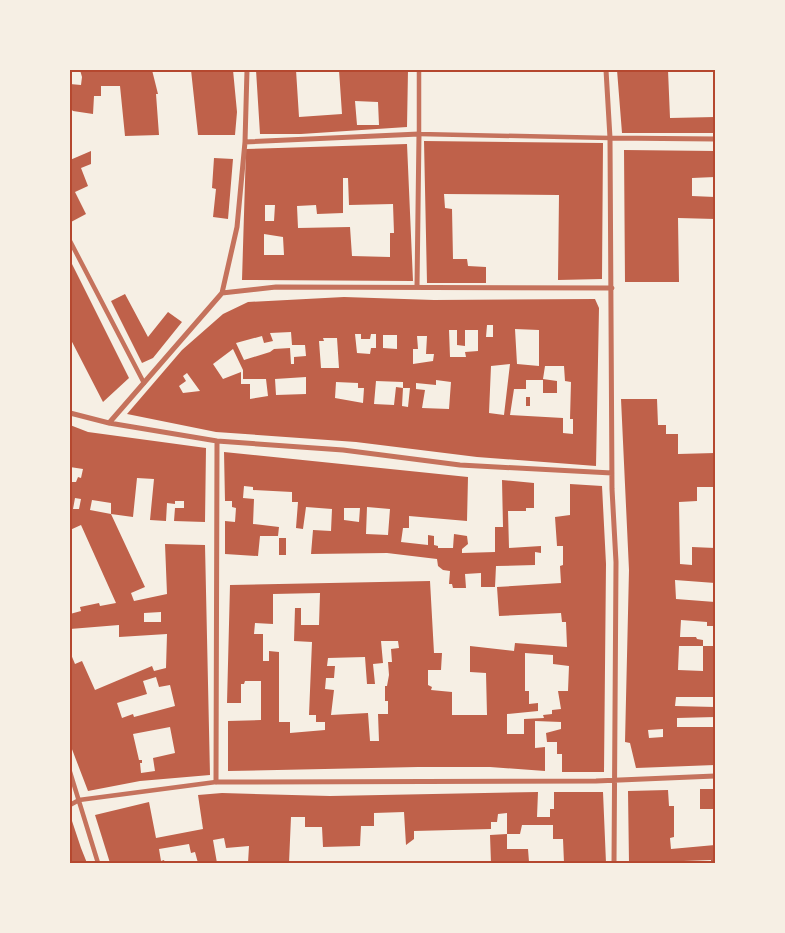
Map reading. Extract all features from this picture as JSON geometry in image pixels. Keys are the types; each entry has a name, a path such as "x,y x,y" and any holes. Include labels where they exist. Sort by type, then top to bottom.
{"street":[{"path":"109,423 222,293 237,227 245,142 248,70"},
{"path":"417,287 419,70"},
{"path":"606,70 610,138 612,473 616,562 613,780 614,863"},
{"path":"245,142 418,134 715,139"},
{"path":"70,241 144,383"},
{"path":"222,293 276,287 612,288"},
{"path":"70,413 109,423 217,441 343,450 460,465 612,473"},
{"path":"216,782 217,441"},
{"path":"70,772 98,863"},
{"path":"70,805 79,800 216,782 613,780 715,776"}],"building":[{"path":"80,70 152,70 158,94 156,94 159,135 125,136 120,86 101,86 101,96 94,96 93,114 73,111 70,108 70,84 81,85 82,77"},
{"path":"191,70 233,70 237,112 235,135 198,135"},
{"path":"256,70 296,70 299,117 342,114 339,70 408,70 407,127 301,134 260,134","holes":["355,101 378,102 379,125 357,125"]},
{"path":"617,70 668,70 670,118 715,117 715,133 622,133"},
{"path":"424,141 603,143 602,279 558,280 559,195 444,194 445,208 452,209 453,259 467,259 468,266 486,267 486,283 427,283"},
{"path":"407,144 413,281 242,280 246,149","holes":["343,178 348,178 349,205 393,204 394,233 390,233 390,257 352,256 350,227 298,228 297,206 316,205 317,214 343,213","265,205 275,205 274,221 265,221","264,234 283,237 284,255 264,255"]},
{"path":"624,150 715,151 715,177 692,178 692,196 715,197 715,219 678,218 679,282 625,282"},
{"path":"91,151 91,164 81,168 88,186 75,192 86,214 71,222 70,160"},
{"path":"214,158 233,159 228,219 213,217 216,189 212,188"},
{"path":"70,260 129,378 103,402 70,338"},
{"path":"125,294 148,337 168,312 182,322 153,358 142,363 111,301"},
{"path":"344,297 434,300 595,299 599,308 596,466 477,457 356,442 216,432 127,414 182,350 223,314 248,302","holes":["487,325 493,325 493,337 486,337","515,329 539,330 539,366 517,364","449,330 457,330 457,345 465,346 465,330 478,330 478,351 465,352 466,357 450,357","291,332 292,345 305,345 306,356 294,357 294,364 291,364 290,348 274,349 244,360 236,343 262,336 264,343 273,341 270,333","355,334 361,334 361,339 370,339 371,334 376,334 376,348 371,348 370,354 357,353","383,335 397,335 397,349 383,348","417,336 427,336 426,354 434,354 433,361 413,364 413,349 418,349","323,338 337,338 339,368 321,368 319,341 324,341","233,349 243,370 243,379 266,379 268,396 250,399 250,384 241,384 241,372 223,379 213,364","510,364 504,415 489,413 491,366","545,366 564,366 565,381 571,382 570,419 573,419 573,434 563,433 563,418 510,415 514,389 526,389 526,380 543,380 543,393 557,393 557,381 543,379","187,373 200,391 183,393 179,386 186,381 183,376","306,377 306,394 276,395 275,379","436,380 451,382 449,409 422,408 425,390 416,389 416,383 436,385","376,381 403,382 403,388 396,387 394,405 374,404","336,382 358,383 358,388 364,388 363,403 335,398","403,388 410,388 408,407 402,406"]},
{"path":"526,397 530,397 530,406 526,406"},
{"path":"621,399 657,399 658,425 666,425 666,434 678,434 678,454 715,453 715,487 697,487 697,501 679,502 680,564 692,565 692,547 715,548 715,583 675,580 676,599 715,602 715,626 707,626 707,622 681,620 680,637 696,637 703,640 703,646 715,646 715,697 676,697 675,706 715,707 715,717 677,718 677,727 715,727 715,765 636,768 630,743 625,742 629,570","holes":["679,646 703,646 703,671 678,670","663,729 663,737 649,738 648,730"]},
{"path":"70,425 88,432 206,448 205,522 174,521 175,508 184,508 184,501 175,501 175,504 167,503 166,521 150,520 154,479 137,478 133,517 111,514 145,587 131,593 134,601 167,594 165,544 205,545 210,775 140,781 88,791 70,744 70,652 75,664 82,661 95,690 152,666 154,671 166,668 167,634 119,637 119,625 70,629 70,614 81,611 80,607 99,603 100,606 116,603 81,525 70,530 70,482 76,482 78,477 81,478 83,469 70,467","holes":["75,498 81,499 79,509 73,509","92,500 111,503 111,514 90,510","161,612 161,622 144,622 144,613","156,677 159,687 170,685 175,706 134,717 133,714 122,718 117,703 147,694 143,681","170,727 175,753 153,758 155,771 141,773 140,763 142,763 142,760 139,760 133,734"]},
{"path":"224,452 468,477 467,521 409,516 409,528 403,528 401,542 428,545 428,535 434,536 434,545 438,546 438,548 453,548 454,534 467,536 468,544 462,549 462,553 495,552 495,527 503,527 502,480 534,483 534,508 526,508 526,511 508,511 509,548 541,546 541,553 535,552 535,565 496,566 495,587 481,587 481,573 465,574 466,588 453,588 452,584 449,584 450,571 443,570 438,566 437,559 387,553 311,554 313,530 331,531 332,509 306,507 303,529 296,528 298,502 292,502 292,492 253,490 253,487 244,486 243,498 254,499 253,524 279,527 278,536 260,536 258,556 225,554 225,521 235,522 236,508 232,507 232,501 225,501","holes":["367,507 390,509 388,535 366,534","344,508 360,508 359,522 344,520"]},
{"path":"570,484 602,486 606,564 604,772 562,772 562,754 557,754 557,742 547,742 546,733 561,729 561,722 535,721 535,748 545,747 545,771 490,767 418,767 228,771 228,721 261,720 261,681 245,681 244,684 241,684 241,703 227,703 230,585 430,581 434,653 442,653 441,670 428,670 428,685 432,687 431,690 452,692 452,715 487,715 486,673 470,672 470,646 514,651 515,643 567,647 566,622 562,622 561,613 499,616 497,587 561,583 560,566 563,565 563,546 557,546 555,517 570,515","holes":["320,593 319,625 301,625 301,608 295,608 294,641 312,642 309,715 316,715 316,722 325,722 325,730 290,733 290,722 279,722 279,652 269,651 269,661 263,661 263,634 254,634 255,623 273,624 273,594","381,641 398,641 399,648 391,649 392,662 388,662 389,675 387,686 385,686 385,701 388,701 388,714 378,714 379,741 370,741 368,713 331,715 334,690 325,689 326,678 334,678 335,666 327,666 328,658 365,657 367,684 375,684 373,664 383,663","525,653 553,655 553,664 569,666 568,691 558,691 561,709 552,710 552,714 543,715 544,718 524,719 524,734 507,734 507,714 538,711 538,703 529,704 529,691 525,691"]},
{"path":"279,538 286,538 286,555 279,555"},
{"path":"700,789 715,789 715,809 700,809"},
{"path":"668,790 669,806 674,806 674,837 670,838 671,849 715,845 715,863 711,863 711,860 629,863 628,791"},
{"path":"538,792 537,817 550,817 550,809 554,809 554,792 603,792 606,863 564,863 563,839 553,839 553,825 522,825 520,834 507,834 507,813 498,814 497,822 491,822 491,829 414,831 414,839 406,845 404,812 374,813 374,826 361,826 360,846 323,847 322,827 305,827 305,817 291,817 289,863 248,863 249,846 226,848 224,838 213,840 217,863 198,863 195,852 191,853 189,844 159,849 161,861 164,860 165,863 110,863 95,815 149,802 156,838 203,829 198,795 222,793 330,796"},
{"path":"72,821 87,863 70,863 70,822"},
{"path":"507,834 507,849 528,849 529,862 491,863 490,835"}]}
